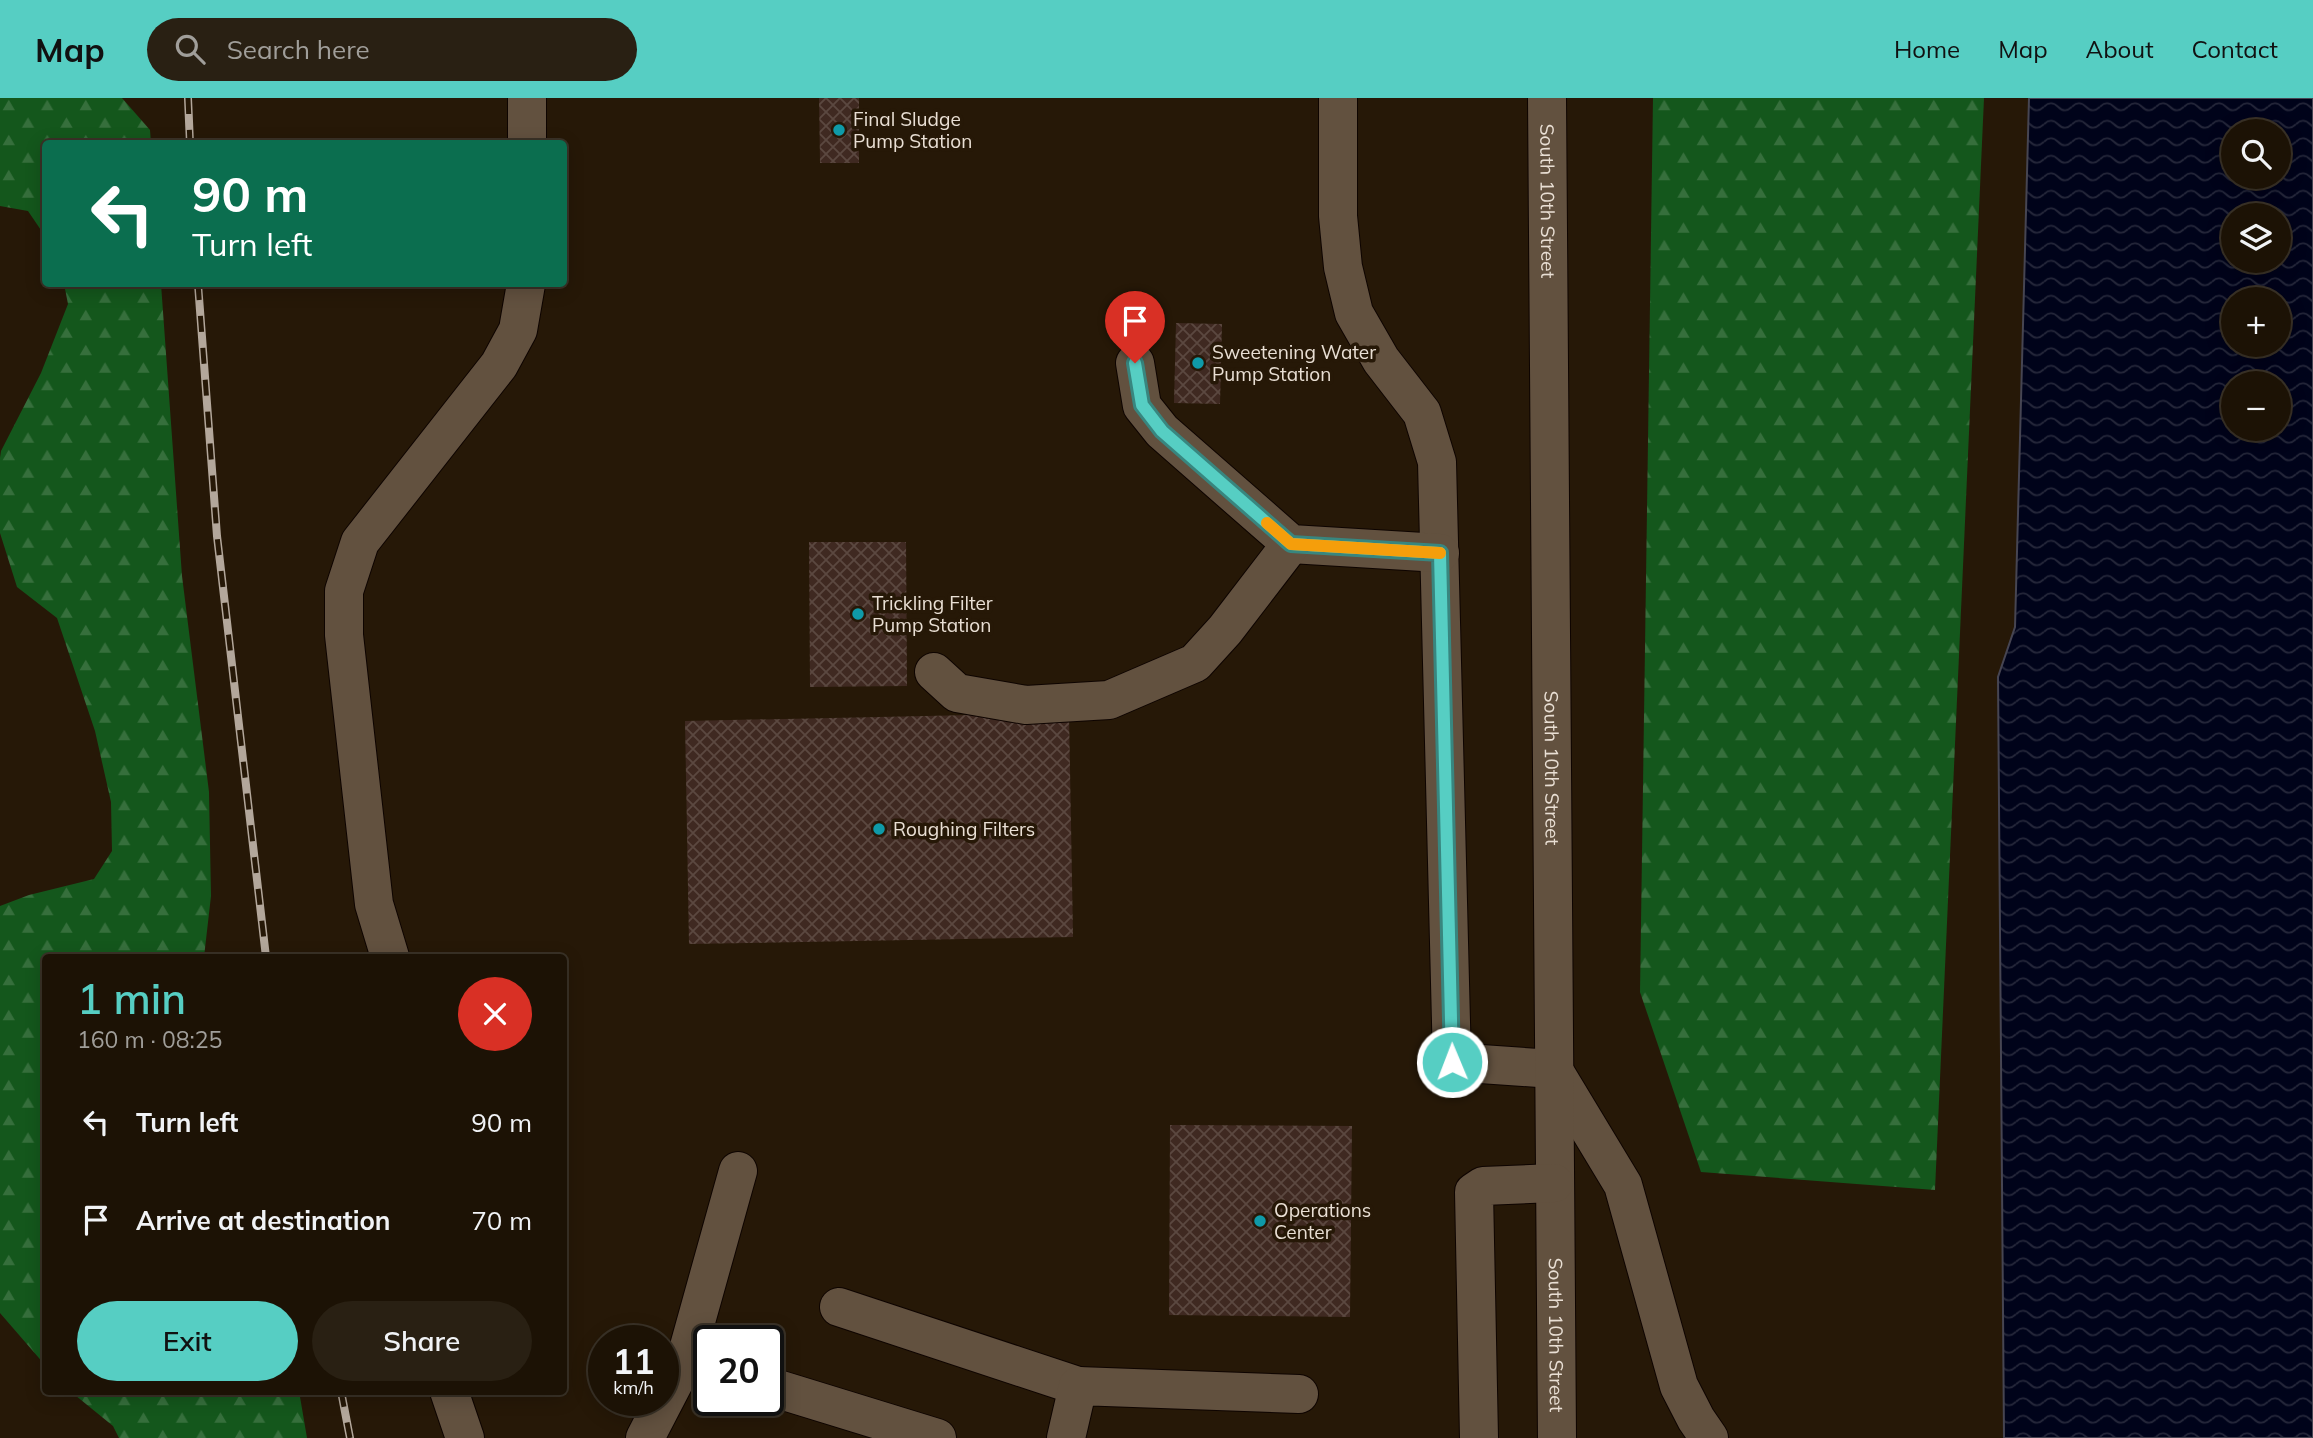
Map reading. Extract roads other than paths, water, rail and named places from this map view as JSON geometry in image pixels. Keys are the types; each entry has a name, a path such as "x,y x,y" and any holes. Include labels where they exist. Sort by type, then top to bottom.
{"street":[{"path":"527,98 527,140"},
{"path":"1338,98 1338,216 1343,267 1354,313 1381,360 1422,413 1437,462 1452,1062 1553,1069 1623,1185 1679,1386 1709,1438"},
{"name":"South 10th Street","path":"1547,98 1557,1438"},
{"path":"389,954 374,904 344,635 345,591 360,542 499,365 518,330 525,287"},
{"path":"1135,363 1142,405 1162,431 1291,544 1440,553"},
{"path":"934,672 957,692 1026,705 1109,700 1195,663 1225,630 1291,544"},
{"path":"705,1325 738,1171"},
{"path":"1479,1438 1474,1192 1483,1186 1554,1183"},
{"path":"839,1307 1078,1386 1299,1394"},
{"path":"645,1438 693,1371"},
{"path":"1066,1438 1078,1386"},
{"path":"784,1391 937,1438"},
{"path":"450,1395 465,1438"}],"water":[{"path":"2029,98 2313,98 2313,1438 2004,1438 1998,677 2015,627"}],"railway":[{"path":"188,98 190,140"},
{"path":"198,287 217,536 266,954"},
{"path":"342,1395 350,1438"}],"place":[{"name":"Final Sludge Pump Station","path":"839,130"},
{"name":"Sweetening Water Pump Station","path":"1198,363"},
{"name":"Trickling Filter Pump Station","path":"858,614"},
{"name":"Roughing Filters","path":"879,829"},
{"name":"Operations Center","path":"1260,1221"}]}
